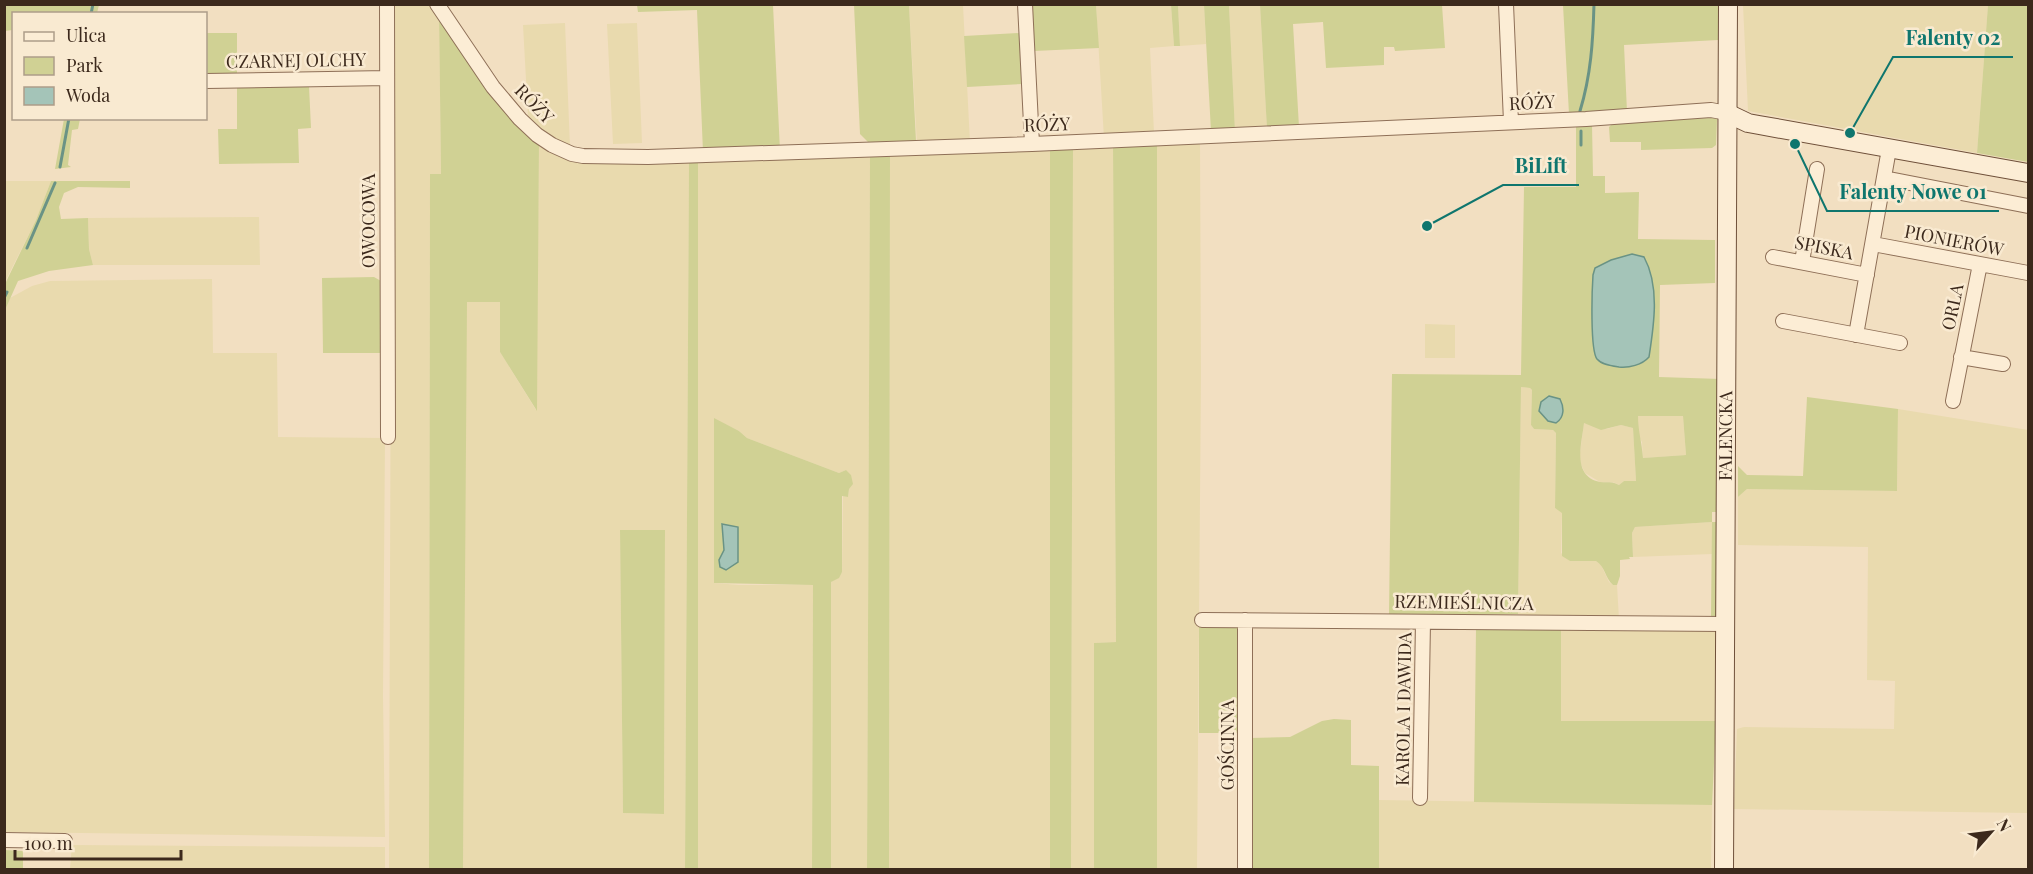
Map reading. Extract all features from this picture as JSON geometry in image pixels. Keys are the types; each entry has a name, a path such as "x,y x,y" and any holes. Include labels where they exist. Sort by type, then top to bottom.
{"street":[{"name":"OWOCOWA","path":"387,4 388,437"},
{"name":"RÓŻY","path":"437,4 493,87 520,119 537,135 572,154 597,157 1032,144 1511,122 1711,110 1727,113"},
{"path":"1025,4 1032,144"},
{"path":"1506,4 1511,122"},
{"name":"FALENCKA","path":"1724,870 1728,4"},
{"name":"CZARNEJ OLCHY","path":"207,81 387,78"},
{"path":"1727,113 1748,123 2028,173"},
{"path":"1856,334 1889,149"},
{"path":"1802,262 1817,169"},
{"path":"1884,178 2028,206"},
{"name":"PIONIERÓW","path":"1873,244 2028,273"},
{"name":"SPISKA","path":"1773,257 1867,275"},
{"name":"ORLA","path":"1953,401 1980,264"},
{"path":"1783,321 1900,343"},
{"name":"ORLA","path":"1961,357 2003,364"},
{"name":"RZEMIEŚLNICZA","path":"1203,620 1725,624"},
{"name":"GOŚCINNA","path":"1245,620 1245,870"},
{"name":"KAROLA I DAWIDA","path":"1420,798 1423,621"},
{"path":"4,840 65,841"}],"shaded area":[{"path":"392,5 433,5 439,14 441,175 430,175 429,869 389,870"},
{"path":"909,5 963,5 970,143 917,144"},
{"path":"1096,5 1171,5 1174,46 1150,48 1154,133 1104,138"},
{"path":"1178,5 1204,5 1206,44 1180,46"},
{"path":"1229,5 1260,5 1267,129 1235,131"},
{"path":"1743,5 1988,5 1977,153 1748,111"},
{"path":"565,23 570,147 561,145 531,123 528,116 523,25"},
{"path":"637,23 642,143 613,144 607,24"},
{"path":"1200,139 1201,375 1197,869 1157,870 1157,143"},
{"path":"539,143 572,160 689,161 685,869 463,870 466,302 500,302 500,352 536,410","holes":["620,530 665,531 664,814 623,813"]},
{"path":"1113,145 1116,642 1094,643 1094,869 1071,870 1073,148"},
{"path":"1050,149 1050,869 889,870 890,151"},
{"path":"870,153 867,869 831,869 831,582 842,572 843,496 848,497 849,489 846,470 839,473 747,438 739,431 714,419 714,583 813,585 812,869 698,870 698,159"},
{"path":"5,181 51,181 36,220 5,282"},
{"path":"259,217 260,265 93,265 89,249 88,218"},
{"path":"212,279 213,353 277,353 278,437 385,438 383,696 385,837 5,832 5,310 10,298 32,286 50,281"},
{"path":"1425,324 1455,325 1455,358 1425,358"},
{"path":"1521,387 1532,390 1531,425 1534,429 1553,430 1556,433 1555,508 1562,512 1561,553 1570,561 1600,563 1609,582 1617,585 1619,619 1533,618 1530,615 1518,614"},
{"path":"1898,409 2028,430 2028,813 1734,809 1737,729 1744,727 1894,729 1895,681 1867,680 1868,547 1738,545 1738,497 1747,489 1897,491"},
{"path":"1637,416 1683,416 1686,455 1643,458"},
{"path":"1584,423 1607,429 1621,425 1633,428 1636,481 1624,481 1619,485 1613,482 1600,482 1585,473 1579,460"},
{"path":"1712,522 1712,554 1633,557 1632,533 1635,527"},
{"path":"1561,627 1716,631 1716,721 1560,721"},
{"path":"1379,800 1712,805 1711,869 1379,870"},
{"path":"72,845 385,847 385,869 70,869"}],"green space":[{"path":"5,4 99,5 97,12 12,12 12,30 5,31"},
{"path":"637,5 773,5 780,151 703,152 697,10 638,12"},
{"path":"854,5 909,5 916,141 868,142 860,134"},
{"path":"1032,5 1096,5 1099,48 1034,51"},
{"path":"1171,5 1178,5 1180,46 1174,46"},
{"path":"1204,5 1229,5 1235,131 1211,131"},
{"path":"1260,5 1442,5 1445,48 1395,51 1394,47 1384,47 1384,65 1326,68 1323,22 1293,24 1299,127 1267,129"},
{"path":"1563,5 1718,5 1718,40 1624,45 1627,112 1569,114"},
{"path":"1988,5 2028,5 2028,162 1977,153"},
{"path":"439,14 496,100 523,130 539,143 537,411 500,352 500,302 467,302 463,869 429,870 430,174 441,174"},
{"path":"207,33 237,33 237,74 207,74"},
{"path":"1020,33 1022,84 967,87 964,36"},
{"path":"309,86 311,128 298,129 299,163 219,164 218,129 237,129 237,87"},
{"path":"1717,119 1716,145 1712,148 1641,150 1641,142 1610,142 1609,127 1615,121"},
{"path":"64,120 80,120 78,129 72,130 68,165 71,167 55,169"},
{"path":"1592,125 1593,176 1605,176 1605,193 1639,192 1638,239 1715,240 1715,283 1660,285 1659,377 1721,379 1719,512 1712,512 1712,522 1635,527 1632,533 1633,557 1620,560 1620,576 1617,585 1610,582 1596,561 1570,561 1562,556 1562,513 1555,508 1556,433 1553,430 1534,429 1531,425 1532,390 1521,387 1518,614 1389,615 1392,374 1521,375 1524,187 1576,187 1576,126","holes":["1652,276 1652,334 1612,366 1601,362 1594,351 1592,285","1638,416 1683,416 1686,455 1643,458","1584,423 1601,430 1621,425 1633,428 1636,481 1624,481 1619,485 1591,479 1582,466"]},
{"path":"1157,143 1157,869 1094,870 1094,643 1116,642 1113,145"},
{"path":"1073,148 1071,869 1050,870 1050,149"},
{"path":"890,151 889,869 867,870 870,153"},
{"path":"698,159 698,869 685,870 689,161"},
{"path":"51,181 130,181 130,188 78,187 64,193 59,207 61,219 88,218 89,249 93,265 49,271 18,281 5,310 5,284 36,220"},
{"path":"374,277 381,281 384,353 323,353 322,278"},
{"path":"1807,397 1898,409 1897,491 1747,489 1738,497 1738,466 1747,475 1803,476"},
{"path":"714,418 739,431 747,438 839,473 846,470 851,475 853,484 849,489 848,497 842,496 842,572 839,578 831,582 831,869 812,869 813,585 714,583"},
{"path":"1712,522 1719,522 1718,619 1709,619 1711,616"},
{"path":"620,530 665,530 664,814 623,813"},
{"path":"1199,626 1240,626 1240,733 1199,733"},
{"path":"1561,627 1561,721 1716,721 1712,805 1474,802 1476,628"},
{"path":"1351,720 1351,765 1379,766 1379,869 1250,869 1250,738 1290,737 1322,721"},
{"path":"5,850 23,851 23,869 5,869"}],"water":[{"path":"1632,254 1644,257 1652,280 1653,332 1649,357 1643,362 1627,367 1607,365 1597,359 1593,344 1593,275 1595,268 1611,260"},
{"path":"1549,396 1560,399 1562,405 1562,415 1556,423 1548,421 1539,411 1541,402"},
{"path":"722,524 738,527 738,562 726,570 720,567 719,560 724,550"}],"waterway":[{"path":"91,12 93,4"},
{"path":"1580,111 1591,58 1594,4"},
{"path":"60,167 69,120"},
{"path":"1581,131 1581,145"},
{"path":"27,248 55,183"},
{"path":"4,298 7,292"}],"place":[{"name":"Falenty 02","path":"1850,133"},
{"name":"Falenty Nowe 01","path":"1795,144"},
{"name":"BiLift","path":"1427,226"}]}
